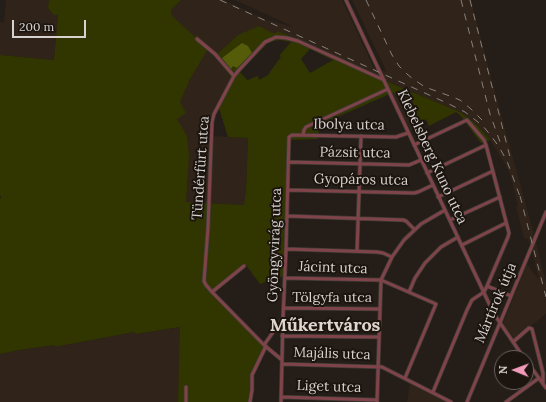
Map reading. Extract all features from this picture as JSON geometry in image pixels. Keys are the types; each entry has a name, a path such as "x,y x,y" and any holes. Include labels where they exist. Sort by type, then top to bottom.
{"street":[{"name":"Klebelsberg Kuno utca","path":"346,0 494,314 519,350"},
{"name":"Tündérfürt utca","path":"282,362 212,292 206,285 203,278 208,228 212,122 214,114 234,76 265,42 272,38 281,37 298,41 384,80"},
{"path":"197,39 215,54 234,76"},
{"path":"303,135 306,127 388,89"},
{"path":"414,145 467,120 484,140 486,145 509,232 484,292 475,298 470,305 433,392"},
{"name":"Ibolya utca","path":"289,137 291,135 303,135 398,137 408,133"},
{"path":"358,251 361,136"},
{"name":"Gyöngyvirág utca","path":"281,402 289,137"},
{"path":"427,172 486,145"},
{"name":"Pázsit utca","path":"288,162 409,165 421,160"},
{"path":"438,197 493,170"},
{"name":"Gyopáros utca","path":"288,190 414,193 433,185"},
{"path":"450,220 500,197"},
{"path":"377,401 380,367 379,337 381,280 392,257 400,245 414,230 427,220 445,210"},
{"name":"Mártírok útja","path":"467,402 546,212"},
{"path":"287,216 403,220 406,221 414,230"},
{"path":"462,245 506,223"},
{"path":"409,292 424,263 441,247 458,237"},
{"path":"286,249 380,252 392,257"},
{"path":"212,292 244,266"},
{"name":"Jácint utca","path":"285,278 381,280"},
{"path":"381,280 436,304 405,378"},
{"path":"487,286 511,296"},
{"name":"Tölgyfa utca","path":"284,308 380,309"},
{"path":"250,402 252,375 265,345 283,318"},
{"path":"513,342 530,328 532,329 543,373 543,384"},
{"path":"282,336 379,337"},
{"name":"Majális utca","path":"282,362 380,367"},
{"path":"380,367 451,402"},
{"name":"Klebelsberg Kuno utca","path":"534,371 546,388"},
{"path":"506,402 539,378"},
{"path":"186,388 186,402"},
{"name":"Liget utca","path":"281,397 377,401"}],"shaded area":[{"path":"6,0 49,0 48,8 58,14 54,60 0,55 0,22 4,23"},
{"path":"181,0 224,0 267,20 294,27 235,0 342,0 374,68 387,72 352,0 471,0 536,242 546,284 546,314 514,339 503,324 527,264 539,280 528,239 524,238 510,174 490,140 475,123 460,112 388,82 366,70 278,31 275,33 238,35 218,53 231,80 211,118 211,136 248,138 244,205 186,202 189,156 177,119 180,102 205,44 172,17 171,10"},
{"path":"407,91 416,108 412,111 420,126 411,131 392,93 395,94"},
{"path":"181,327 178,402 0,402 0,354 55,345 56,347 134,332 136,334"},
{"path":"410,384 446,402 407,402"}],"green space":[{"path":"49,0 181,0 171,10 172,16 195,37 196,35 209,47 190,79 180,102 186,113 177,119 187,136 189,156 186,202 244,205 248,138 228,137 218,105 231,80 230,76 215,56 238,35 259,26 272,33 278,31 366,70 388,82 460,112 475,123 490,140 481,143 460,115 456,112 429,126 426,119 418,123 412,110 416,108 406,91 395,94 392,93 319,125 318,139 288,140 283,276 260,284 246,265 210,292 264,347 251,378 250,402 178,402 180,327 136,334 134,332 55,347 55,345 0,354 0,55 54,60 58,15 54,15 48,8","holes":["280,40 291,42 279,56 281,57 268,75 259,80 258,76 248,81 240,72 267,44","310,49 333,60 310,73 301,59"]},
{"path":"242,43 248,46 252,53 237,68 233,66 231,69 222,58"}],"railway":[{"path":"220,0 465,112 483,126 499,147 507,161 522,202"},
{"path":"366,0 392,55 399,66 413,79 425,87 460,100 482,120"},
{"path":"461,0 490,114 500,142"},
{"path":"470,0 511,161"},
{"path":"520,196 546,297"}],"district":[{"name":"Műkertváros","path":"325,326"}]}
